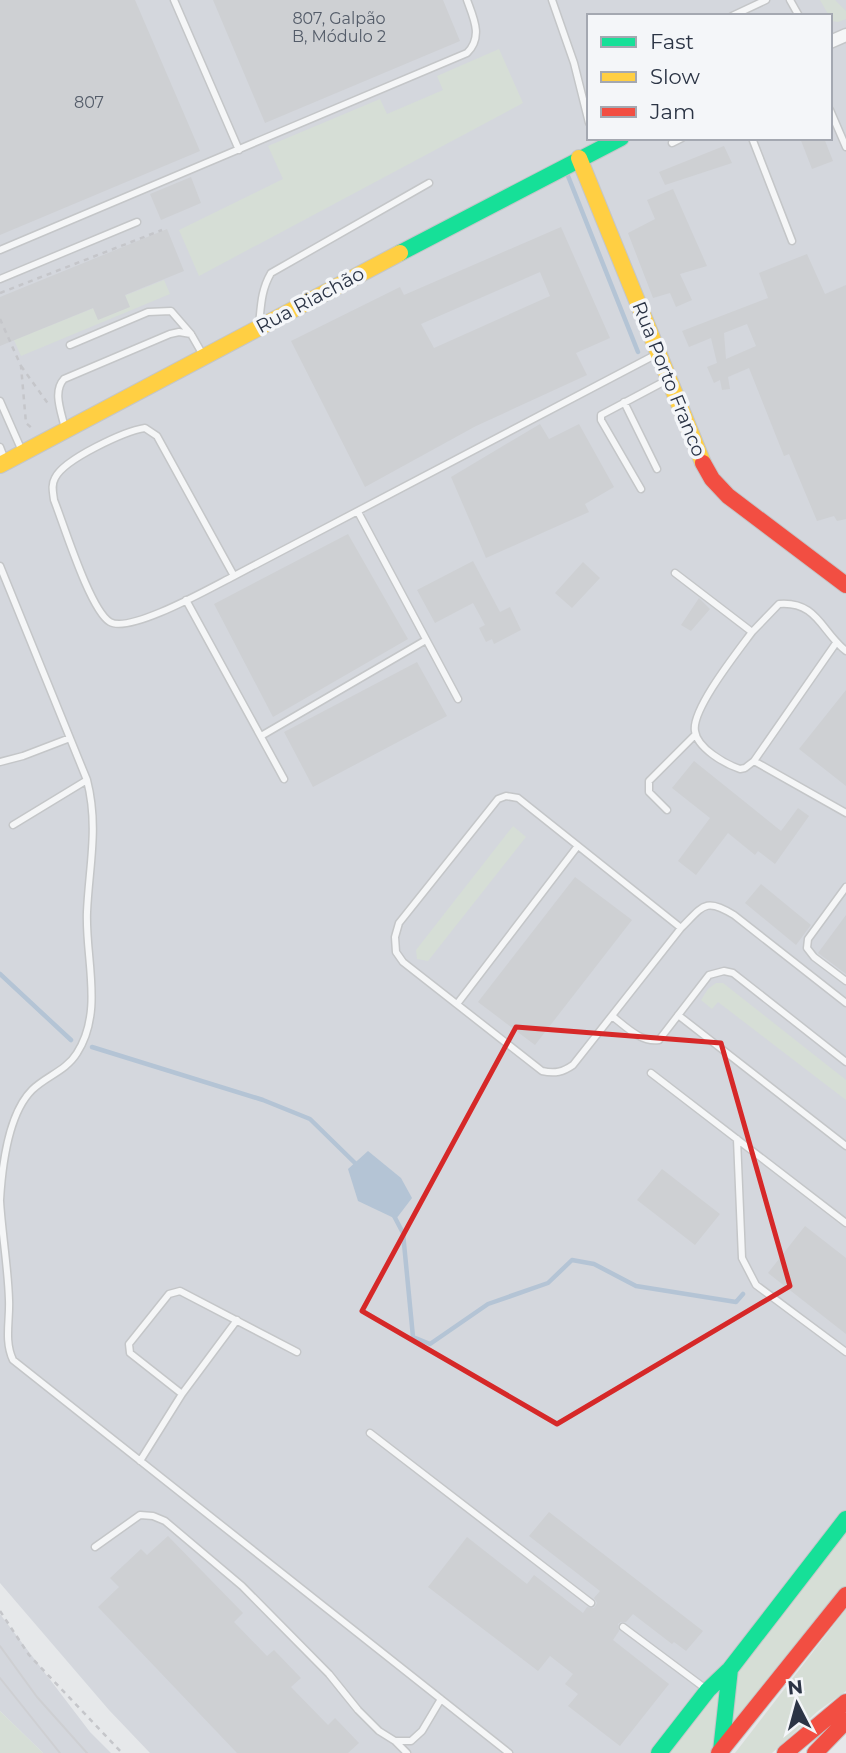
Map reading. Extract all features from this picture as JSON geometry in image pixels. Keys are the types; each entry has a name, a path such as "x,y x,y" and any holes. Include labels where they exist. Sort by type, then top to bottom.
{"main road":[{"name":"Rua Riachão","path":"2,458 22,453 579,158 594,146 614,140"},
{"name":"Rua Porto Franco","path":"579,158 698,455 712,480 728,496 846,585"},
{"path":"659,1753 708,1690 730,1670 846,1519"},
{"path":"720,1752 846,1595"},
{"path":"720,1752 730,1670"},
{"path":"785,1753 846,1702"},
{"path":"815,1753 846,1721"}],"lane":[{"path":"174,0 239,150"},
{"path":"0,250 467,53 474,46 477,35 467,0"},
{"path":"552,0 587,115"},
{"path":"736,14 766,0"},
{"path":"580,85 587,82"},
{"path":"832,114 846,146"},
{"path":"672,143 678,140"},
{"path":"753,140 792,241"},
{"path":"259,327 261,298 271,273 429,183"},
{"path":"0,279 137,222"},
{"path":"70,345 148,312 172,311 191,334 204,357"},
{"path":"65,430 58,393 58,386 64,379 170,334 191,334"},
{"path":"234,576 157,436 145,428 132,430 99,445 60,470 52,487 54,500 82,574 99,611 110,623 123,625 139,621 234,576 659,354"},
{"path":"641,489 601,420 601,415 669,379"},
{"path":"0,401 22,453"},
{"path":"624,402 657,469"},
{"path":"358,512 458,699"},
{"path":"0,566 87,780 94,824 87,915 92,968 91,998 86,1032 77,1054 63,1069 31,1090 18,1110 2,1165 0,1200 9,1300 8,1350 13,1360 509,1753"},
{"path":"675,573 752,632"},
{"path":"186,600 284,779"},
{"path":"836,643 754,761 745,768 734,767 705,748 695,735 694,721 703,702 752,632 779,604 799,605 817,616 836,643 846,651"},
{"path":"261,736 426,640"},
{"path":"667,810 649,792 649,781 695,735"},
{"path":"0,762 70,737"},
{"path":"754,761 846,813"},
{"path":"13,825 87,780"},
{"path":"681,928 517,798 506,796 498,799 399,923 395,944 396,952 403,962 542,1071 550,1073 563,1071 573,1065 681,928 699,909 708,905 717,905 734,915 846,1003"},
{"path":"457,1004 577,847"},
{"path":"846,887 808,939 807,948 814,957 846,981"},
{"path":"612,1016 636,1035 653,1041 659,1040 709,975 724,971 733,973 846,1062"},
{"path":"678,1015 846,1146"},
{"path":"651,1073 846,1223"},
{"path":"737,1139 742,1258 748,1273 756,1284 846,1352"},
{"path":"182,1394 130,1353 129,1344 169,1294 180,1290 297,1352"},
{"path":"140,1461 182,1394 237,1320"},
{"path":"370,1433 591,1603"},
{"path":"95,1547 140,1515 165,1521 242,1586 329,1674 358,1710 407,1753"},
{"path":"623,1627 708,1690"},
{"path":"395,1741 411,1741 422,1731 441,1699"}],"path":[{"path":"0,293 162,230"},
{"path":"0,319 21,366 53,409"},
{"path":"21,366 26,422 42,435"},
{"path":"0,1611 29,1655 122,1753"}],"highlighted area":[{"path":"516,1027 721,1043 790,1286 557,1424 362,1311"}],"shaded area":[{"path":"0,0 846,0 846,1522 663,1753 150,1753 109,1710 0,1583"},
{"path":"820,0 835,0 846,11 846,19 832,21 832,14 828,14"},
{"path":"499,49 523,103 199,276 179,230 283,179 268,146 380,99 387,114 443,90 437,76"},
{"path":"164,280 170,294 21,356 14,340"},
{"path":"513,826 526,837 428,961 417,959 416,950"},
{"path":"716,983 723,983 846,1080 846,1100 718,1002 712,1009 701,1000"},
{"path":"846,1519 846,1587 711,1753 659,1753"},
{"path":"846,1609 846,1691 818,1711 772,1753 735,1753"},
{"path":"0,1614 90,1732 111,1753 43,1753 0,1711"},
{"path":"0,1711 43,1753 0,1753"}],"water":[{"path":"368,1151 401,1178 412,1198 396,1219 358,1201 348,1169"}],"building":[{"path":"0,0 135,0 200,151 0,235"},
{"path":"213,0 443,0 460,41 265,123"},
{"path":"801,140 825,140 833,161 812,169"},
{"path":"724,146 732,163 665,185 659,172"},
{"path":"191,177 201,203 161,220 150,194"},
{"path":"673,189 707,266 680,274 692,300 676,307 670,293 653,298 628,233 655,219 647,200"},
{"path":"561,227 610,338 576,353 587,375 476,426 365,487 291,341 400,287 404,295","holes":["540,272 550,296 434,348 421,324"]},
{"path":"167,229 184,271 125,295 130,307 98,320 93,308 0,346 0,297"},
{"path":"807,254 825,294 846,285 846,519 837,521 834,516 817,521 789,454 784,456 749,368 728,377 730,389 722,390 720,380 714,383 707,367 717,363 711,338 689,347 682,331 768,298 759,273","holes":["747,324 756,346 726,359 724,333"]},
{"path":"540,424 549,439 579,424 614,487 585,504 589,512 486,558 451,477"},
{"path":"348,534 408,639 273,717 214,604"},
{"path":"473,561 500,612 510,607 521,630 494,644 492,639 486,642 479,628 485,625 473,603 435,623 417,590"},
{"path":"583,562 600,578 572,608 555,593"},
{"path":"699,598 710,609 691,631 681,625"},
{"path":"417,662 447,716 313,787 284,732"},
{"path":"846,690 846,786 799,749"},
{"path":"694,761 781,831 798,808 809,816 775,864 758,851 755,855 728,833 696,875 678,861 710,818 672,788"},
{"path":"575,877 632,920 535,1045 478,1002"},
{"path":"761,884 811,925 796,945 745,903"},
{"path":"846,915 846,974 818,953"},
{"path":"662,1169 720,1214 695,1245 637,1200"},
{"path":"805,1226 846,1258 846,1334 768,1273"},
{"path":"549,1512 703,1631 686,1651 674,1642 672,1644 633,1614 626,1622 618,1624 619,1631 613,1640 669,1684 620,1746 568,1706 578,1694 565,1684 573,1674 550,1656 538,1671 428,1587 467,1537 527,1584 534,1575 583,1613 587,1607 594,1608 597,1603 594,1598 600,1591 529,1536"},
{"path":"168,1536 243,1613 234,1622 267,1656 274,1650 301,1678 291,1687 328,1725 335,1718 359,1743 348,1753 237,1753 98,1607 119,1587 110,1578 141,1549 147,1555"}],"waterway":[{"path":"568,176 638,352"},
{"path":"0,974 71,1040"},
{"path":"92,1047 263,1100 310,1119 357,1165"},
{"path":"393,1214 403,1233 413,1337 430,1344 488,1304 548,1283 572,1260 594,1264 636,1286 736,1302 743,1294"}],"tram line":[{"path":"0,1646 37,1697 87,1753"},
{"path":"0,1678 60,1753"}],"traffic: fast":[{"path":"400,253 617,140"},
{"path":"659,1753 708,1690 730,1669 846,1519"},
{"path":"721,1751 730,1669"}],"traffic: slow":[{"path":"579,158 703,463"},
{"path":"0,465 400,253"}],"traffic: jam":[{"path":"703,463 712,479 728,496 846,585"},
{"path":"719,1753 846,1595"},
{"path":"785,1753 846,1702"},
{"path":"815,1753 846,1721"}]}
